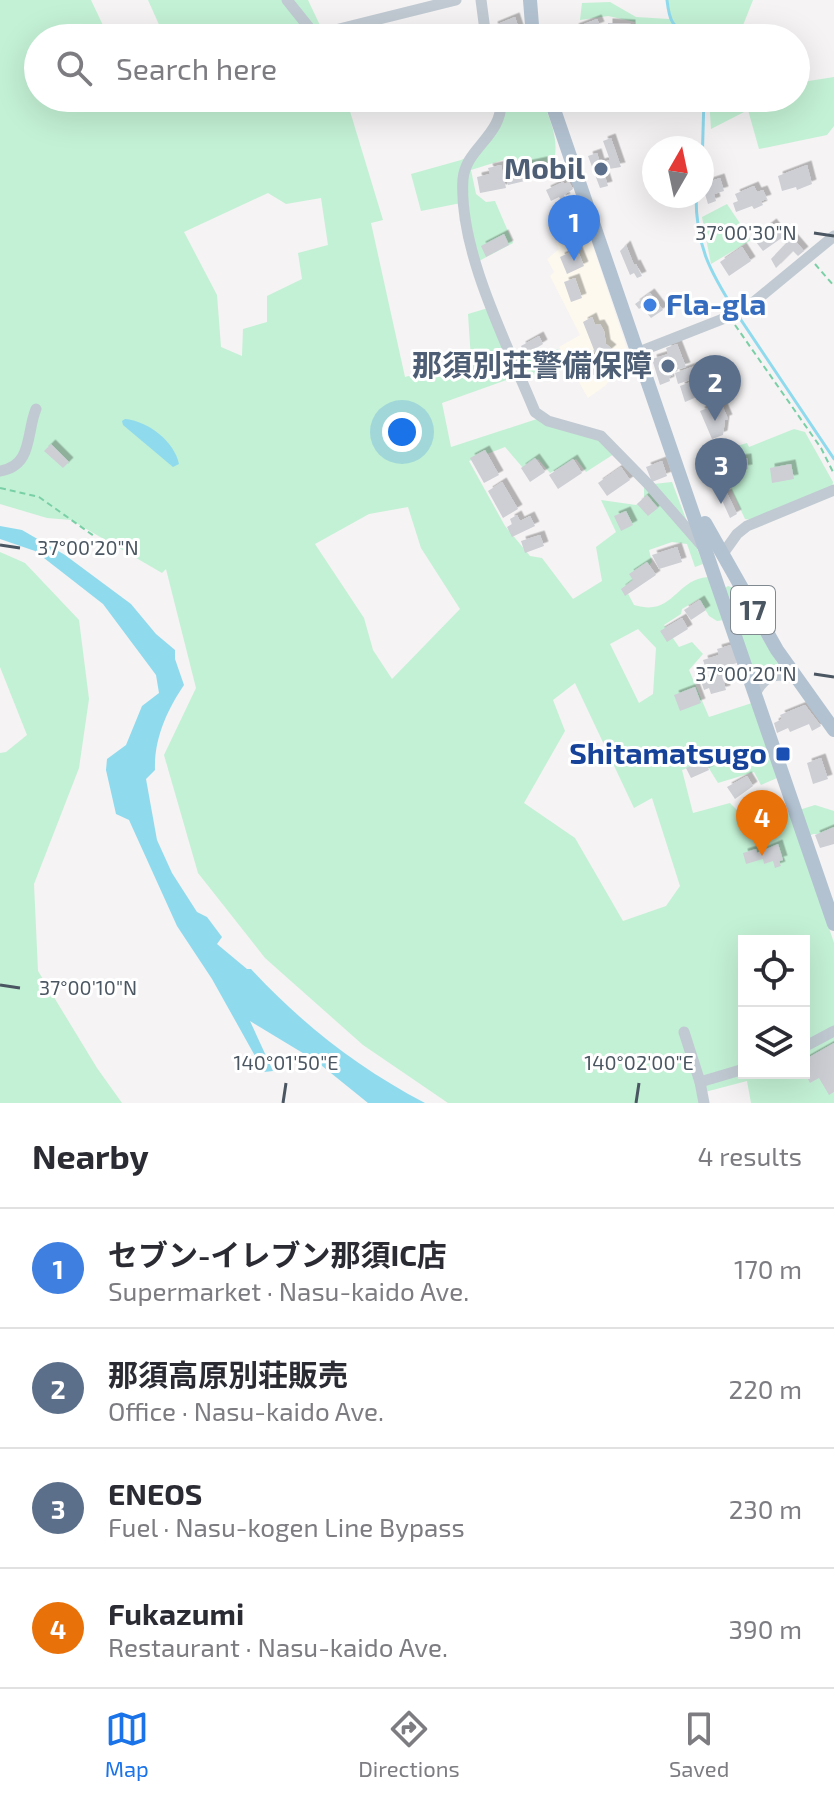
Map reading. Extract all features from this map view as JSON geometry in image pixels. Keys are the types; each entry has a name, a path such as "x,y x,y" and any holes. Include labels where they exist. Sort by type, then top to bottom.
{"main road":[{"path":"530,0 532,24"},
{"name":"17","path":"555,112 636,353 684,484 714,553 755,694 834,924"},
{"name":"17","path":"714,553 796,679 834,730"}],"street":[{"path":"287,0 306,24"},
{"path":"359,24 456,0"},
{"path":"481,0 484,24"},
{"path":"498,112 495,128 467,163 463,177 464,204 468,234 481,279 535,412 548,421 601,436 714,553 747,526 834,490"},
{"path":"636,353 735,315 834,236"},
{"path":"0,471 11,469 27,451 36,409"},
{"path":"755,694 766,678 775,674 796,679"},
{"path":"810,1044 834,1031"},
{"path":"684,1032 704,1103"},
{"path":"700,1082 738,1071"}],"path":[{"path":"810,257 834,286"},
{"path":"735,315 821,448 834,474"},
{"path":"1,487 39,497 94,536"}],"shaded area":[{"path":"586,225 630,358 605,386 588,398 559,347 580,335 550,276 554,272 547,259 559,249 556,243"}],"green space":[{"path":"0,0 91,0 102,24 24,24 24,112 350,112 383,220 371,223 405,377 471,359 468,314 488,308 514,365 558,349 564,360 527,378 518,376 442,403 451,447 537,419 600,439 614,454 586,472 576,459 550,473 538,459 523,468 505,447 469,461 505,526 530,556 542,558 573,599 602,581 596,547 616,532 601,500 636,505 644,498 644,485 672,482 703,564 695,567 687,544 672,542 649,550 652,562 625,588 634,605 658,606 688,584 708,577 724,620 717,621 709,616 699,599 664,625 679,647 692,642 703,654 689,670 709,717 752,703 777,778 761,785 754,772 718,783 705,762 682,770 693,813 730,803 745,818 764,812 770,819 815,805 834,811 834,834 813,834 800,841 834,943 834,1103 751,1103 747,1081 701,1093 701,1103 448,1103 363,1045 265,958 198,873 164,755 196,688 166,569 162,573 71,520 47,518 0,504","holes":["268,193 286,204 321,198 328,245 298,253 302,279 267,296 267,322 243,329 242,356 221,347 217,295 184,232","408,507 421,548 460,609 392,679 373,650 364,618 315,544 369,514","638,629 656,648 653,694 639,703 610,644","575,683 634,808 652,798 680,886 666,906 623,921 575,838 524,803 565,731 553,700"]},
{"path":"148,0 308,0 319,24 159,24"},
{"path":"668,0 753,0 744,24 635,24 608,16 580,20 582,3 610,2 636,17 669,19"},
{"path":"834,77 834,126 827,135 759,149 749,112 810,112 810,81"},
{"path":"498,112 547,112 555,140 553,164 507,170 503,160 471,170 476,194 486,202 495,201 513,243 479,261 466,202 421,211 411,174 475,153"},
{"path":"710,112 744,112 711,129"},
{"path":"727,204 751,240 711,264 702,217"},
{"path":"794,429 805,432 833,482 832,488 752,520 745,519 717,459 723,450 747,443 749,447"},
{"path":"0,552 25,563 79,620 89,699 79,768 34,884 38,971 122,1103 0,1103 0,753 6,752 27,735 0,667"},
{"path":"728,586 781,669 768,671 757,681 725,588"}],"water":[{"path":"125,419 159,434 172,448 179,464 173,467 167,462 123,425"},
{"path":"0,526 22,530 65,555 131,604 156,634 175,650 184,685 163,725 155,770 146,779 157,840 172,873 197,912 207,917 222,937 217,944 251,969 332,1044 425,1103 368,1103 316,1061 250,1021 273,1071 264,1072 212,979 177,926 129,820 116,814 106,770 107,759 126,745 142,706 159,693 156,675 103,604 35,551 0,539"}],"building":[{"path":"515,17 517,24 498,24"},
{"path":"611,138 621,167 603,170 608,186 600,188 588,156 597,153 600,163 610,160 603,141"},
{"path":"543,161 546,173 527,173 529,180 508,185 505,169"},
{"path":"501,165 506,188 480,193 477,177 490,174 488,168"},
{"path":"807,165 812,184 797,190 796,187 782,191 778,176"},
{"path":"720,178 724,191 714,194 714,180"},
{"path":"569,182 573,189 564,195 566,198 551,201 546,190"},
{"path":"754,186 757,192 763,190 767,199 761,201 763,205 736,212 733,203 738,201 735,194"},
{"path":"772,223 783,237 763,251 753,238"},
{"path":"504,234 509,245 486,257 481,246"},
{"path":"792,237 804,251 798,256 793,251 776,268 771,259"},
{"path":"626,245 642,276 637,278 634,273 630,275 620,251"},
{"path":"742,247 751,261 729,276 720,262"},
{"path":"577,249 584,266 567,274 560,257"},
{"path":"575,278 582,298 571,302 564,282"},
{"path":"650,293 663,310 651,318 635,304"},
{"path":"592,317 595,325 600,324 606,344 612,349 606,354 610,358 595,376 584,368 590,361 587,358 591,353 596,355 583,322"},
{"path":"539,336 543,344 525,355 521,346"},
{"path":"677,344 686,367 672,371 670,381 660,385 652,359 668,354 666,348"},
{"path":"698,365 701,376 678,384 675,373"},
{"path":"701,378 706,393 685,402 680,386"},
{"path":"722,405 728,419 725,420 723,435 712,439 700,411"},
{"path":"51,444 69,462 63,468 44,451"},
{"path":"485,450 499,475 484,483 470,458"},
{"path":"535,458 545,472 530,482 521,468"},
{"path":"747,458 748,469 733,471 731,460"},
{"path":"573,459 582,473 558,489 549,475"},
{"path":"662,461 667,476 652,482 646,467"},
{"path":"791,464 794,479 772,483 770,468"},
{"path":"621,467 630,480 607,496 598,483"},
{"path":"502,482 518,509 503,518 488,491"},
{"path":"727,493 737,514 730,518 720,496"},
{"path":"647,495 658,508 648,516 637,504"},
{"path":"626,511 633,525 621,531 614,516"},
{"path":"517,515 520,521 530,516 535,526 512,537 507,527 512,524 510,519"},
{"path":"540,535 544,546 525,553 521,541"},
{"path":"677,547 682,562 659,569 652,555"},
{"path":"647,562 656,575 625,596 621,589 633,580 629,574"},
{"path":"700,600 706,610 691,620 684,610"},
{"path":"682,618 688,629 667,642 660,631"},
{"path":"731,645 737,663 707,672 703,660 719,655 717,649"},
{"path":"726,673 726,690 711,694 709,688 704,690 701,681"},
{"path":"695,687 701,703 680,711 674,695"},
{"path":"805,705 821,726 812,731 809,724 790,732 788,728 777,733 774,723 782,719 780,715"},
{"path":"821,758 828,779 813,784 807,763"},
{"path":"705,760 709,770 691,778 686,768"},
{"path":"747,776 753,786 735,799 727,787"},
{"path":"834,827 834,844 820,848 815,835"},
{"path":"778,844 783,860 779,861 781,866 775,868 773,861 764,864 763,859 746,864 743,853 756,849 757,853"},
{"path":"834,1043 834,1092 829,1095 819,1078 810,1083 808,1079 810,1057"}],"waterway":[{"path":"667,0 674,24"},
{"path":"703,136 704,112"},
{"path":"697,208 701,243 718,283 735,311"},
{"path":"739,317 834,459"}],"place":[{"name":"Mobil","path":"601,169"},
{"name":"セブン-イレブン那須IC店","path":"574,261"},
{"name":"Fla-gla","path":"650,305"},
{"name":"那須別荘警備保障","path":"668,366"},
{"name":"那須高原別荘販売","path":"715,421"},
{"name":"ENEOS","path":"721,504"},
{"name":"Shitamatsugo","path":"783,754"},
{"name":"Fukazumi","path":"762,856"}]}
